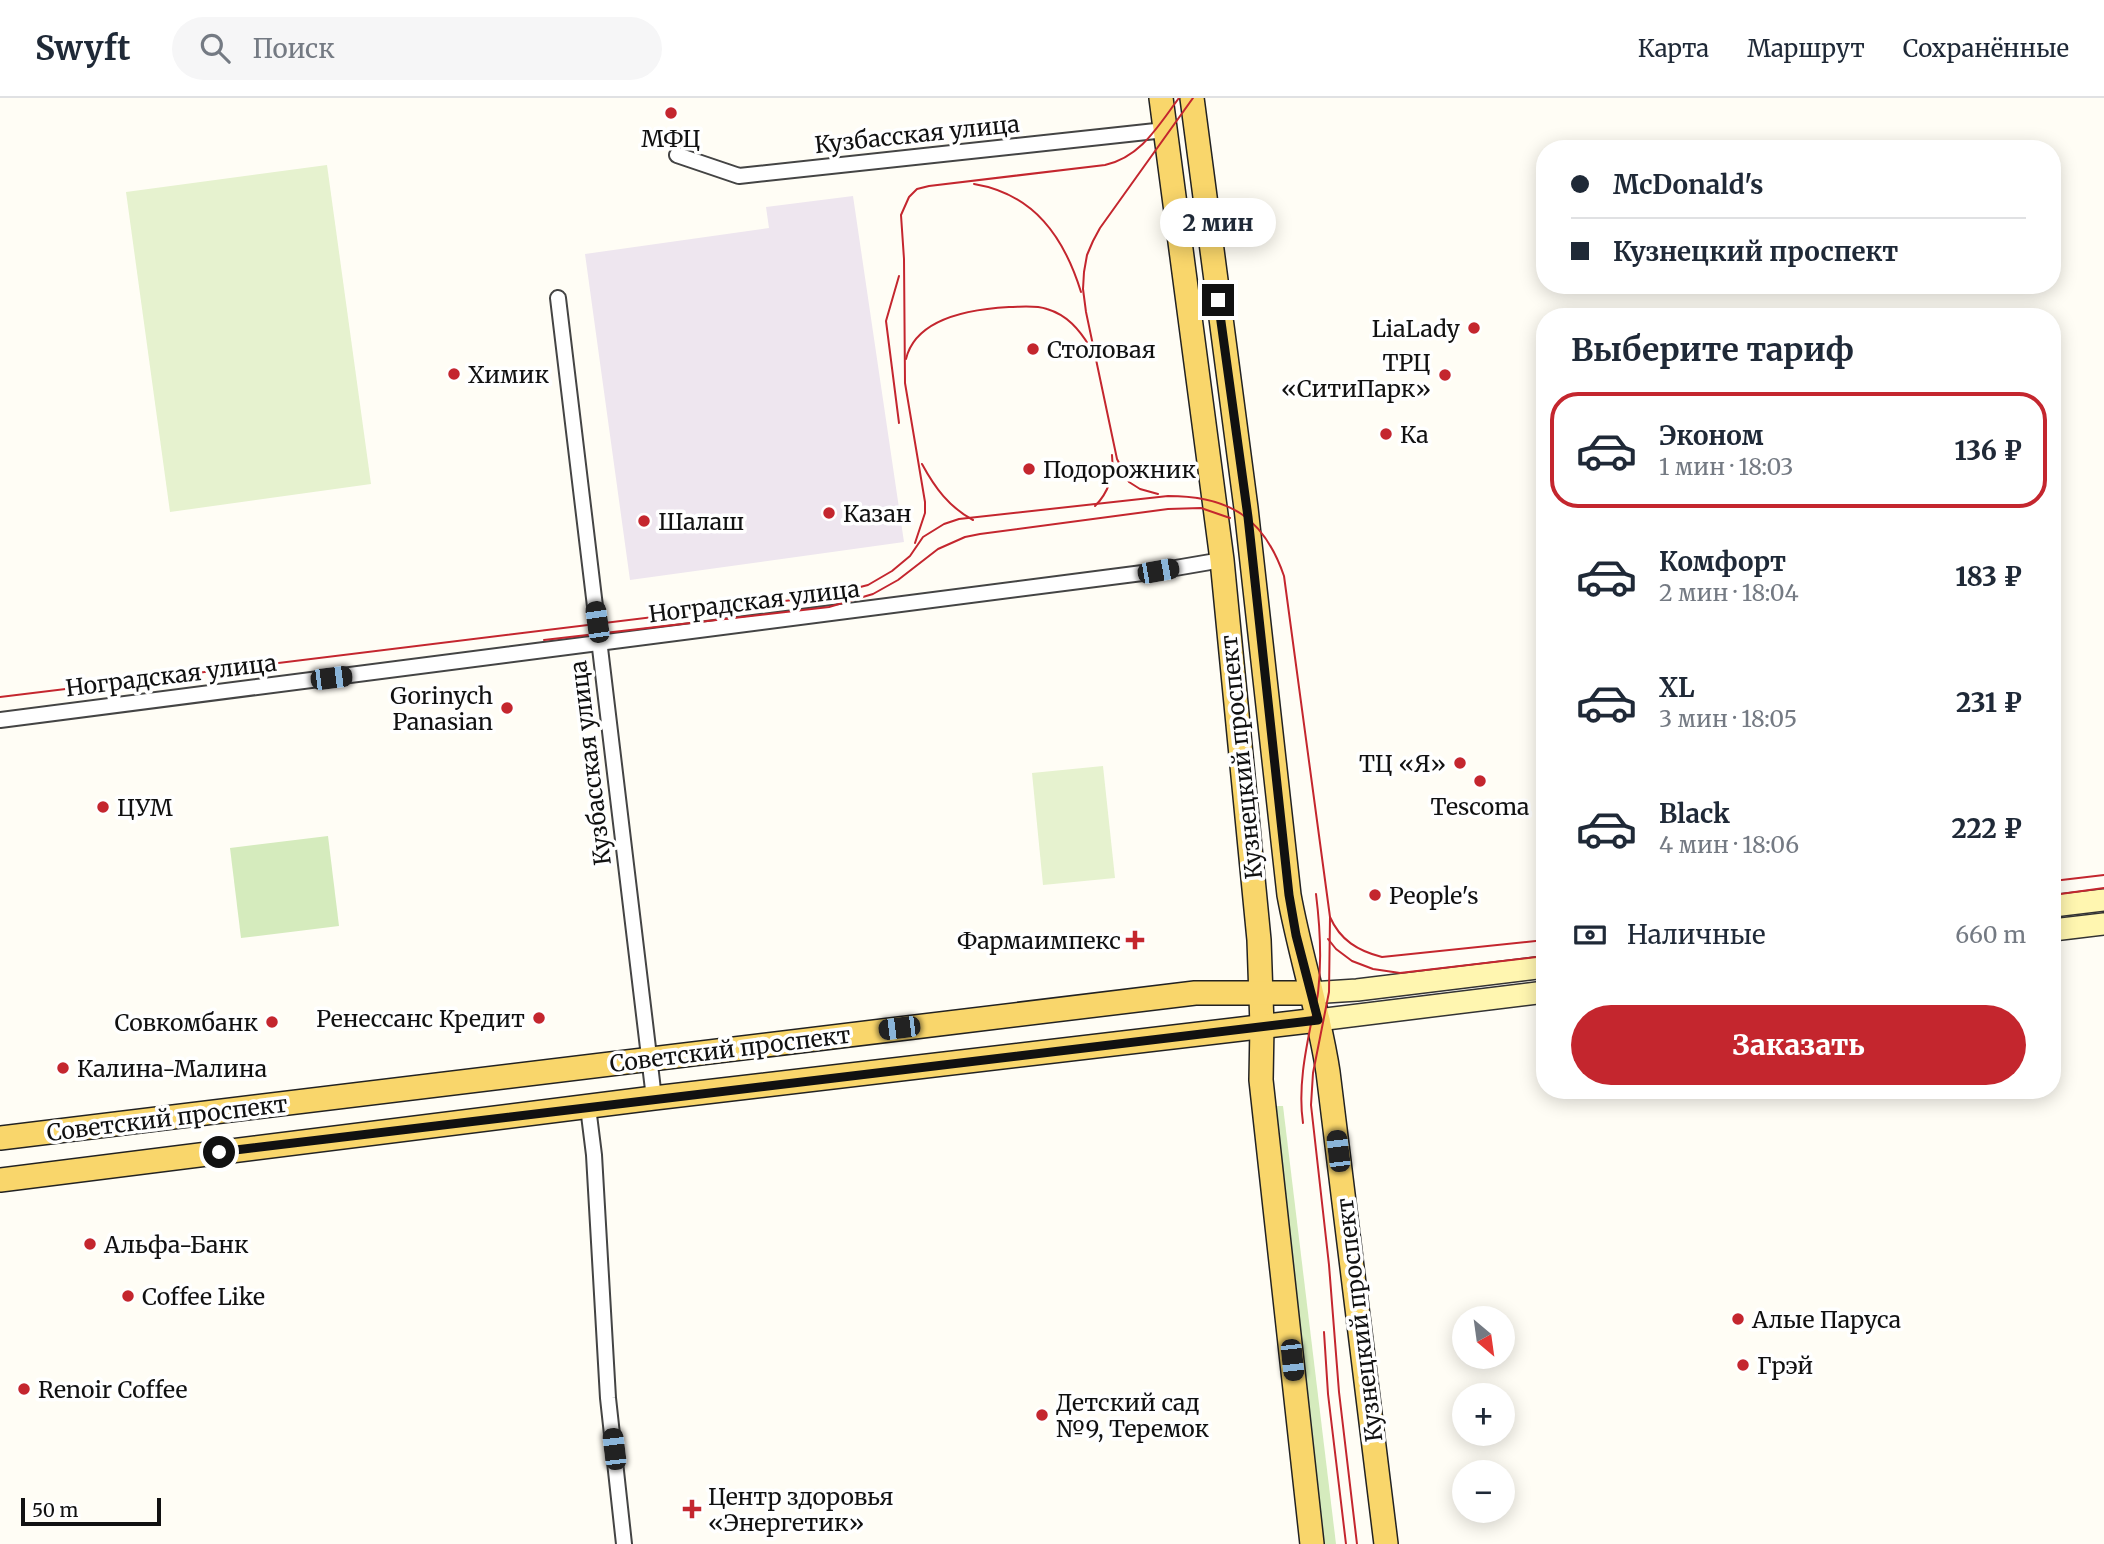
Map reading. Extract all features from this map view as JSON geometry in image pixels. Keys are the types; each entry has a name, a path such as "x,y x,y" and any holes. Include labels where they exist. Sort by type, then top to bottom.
{"main road":[{"name":"Кузнецкий проспект","path":"1161,98 1222,560 1259,940 1261,1080 1312,1544"},
{"name":"Кузнецкий проспект","path":"1192,98 1248,517 1289,895 1318,1020 1334,1117 1386,1544"},
{"path":"2061,905 2104,900"},
{"path":"2061,929 2104,924"},
{"name":"Советский проспект","path":"0,1138 1195,993 1310,993 1357,990 1536,968"},
{"name":"Советский проспект","path":"0,1180 654,1098 1536,993"}],"street":[{"name":"Кузбасская улица","path":"677,155 739,176 1166,130"},
{"name":"Кузбасская улица","path":"558,298 654,1098"},
{"name":"Ноградская улица","path":"0,720 1158,571 1222,560"},
{"path":"588,1107 594,1156 608,1398 624,1544"}],"shaded area":[{"path":"853,196 904,542 630,580 585,254 769,228 766,207"}],"green space":[{"path":"327,165 371,484 170,512 126,192"},
{"path":"1103,766 1115,878 1043,885 1032,773"},
{"path":"328,836 339,926 241,938 230,848"},
{"path":"1271,1106 1283,1106 1336,1544 1324,1544"}],"tram line":[{"path":"915,543 925,513 925,502 905,383 901,215 909,197 917,189 929,186 1105,165 1118,161 1148,139 1179,98"},
{"path":"1158,494 1140,489 1129,482 1117,459 1086,312 1084,272 1087,255 1100,228 1193,98"},
{"path":"974,184 1014,197 1044,221 1066,253 1081,292"},
{"path":"899,276 886,321 899,423"},
{"path":"906,359 921,333 933,325 963,313 1009,307 1038,307 1061,315 1072,324 1090,347"},
{"path":"1095,506 1110,482 1112,455"},
{"path":"922,464 943,496 973,520"},
{"path":"0,697 825,596 868,585 892,571 910,556 923,537 944,524 959,519 1168,496 1209,500 1242,514 1266,539 1284,576 1330,917 1329,992 1313,1073 1311,1105 1357,1544"},
{"path":"544,640 829,607 873,594 898,580 938,549 965,537 980,534 1168,509 1201,508 1230,518"},
{"path":"2061,880 2104,875"},
{"path":"2061,894 2104,888"},
{"path":"1303,1123 1303,1071 1318,996 1320,968 1316,894"},
{"path":"1330,917 1339,932 1351,943 1382,957 1536,941"},
{"path":"1328,939 1352,961 1373,969 1400,973 1536,957"},
{"path":"1324,1332 1328,1394 1346,1544"}],"place":[{"name":"МФЦ","path":"671,113"},
{"name":"LiaLady","path":"1474,328"},
{"name":"Столовая","path":"1033,349"},
{"name":"Химик","path":"454,374"},
{"name":"ТРЦ «СитиПарк»","path":"1445,375"},
{"name":"Ка","path":"1386,434"},
{"name":"Подорожник","path":"1029,469"},
{"name":"Казан","path":"829,513"},
{"name":"Шалаш","path":"644,521"},
{"name":"Gorinych Panasian","path":"507,708"},
{"name":"ТЦ «Я»","path":"1460,763"},
{"name":"Tescoma","path":"1480,781"},
{"name":"ЦУМ","path":"103,807"},
{"name":"People's","path":"1375,895"},
{"name":"Фармаимпекс","path":"1135,940"},
{"name":"Ренессанс Кредит","path":"539,1018"},
{"name":"Совкомбанк","path":"272,1022"},
{"name":"Калина-Малина","path":"63,1068"},
{"name":"Альфа-Банк","path":"90,1244"},
{"name":"Coffee Like","path":"128,1296"},
{"name":"Алые Паруса","path":"1738,1319"},
{"name":"Грэй","path":"1743,1365"},
{"name":"Renoir Coffee","path":"24,1389"},
{"name":"Детский сад №9, Теремок","path":"1042,1415"},
{"name":"Центр здоровья «Энергетик»","path":"692,1509"}],"route":[{"path":"219,1152 1167,1036 1318,1020 1296,935 1289,895 1248,517 1218,300"}]}
